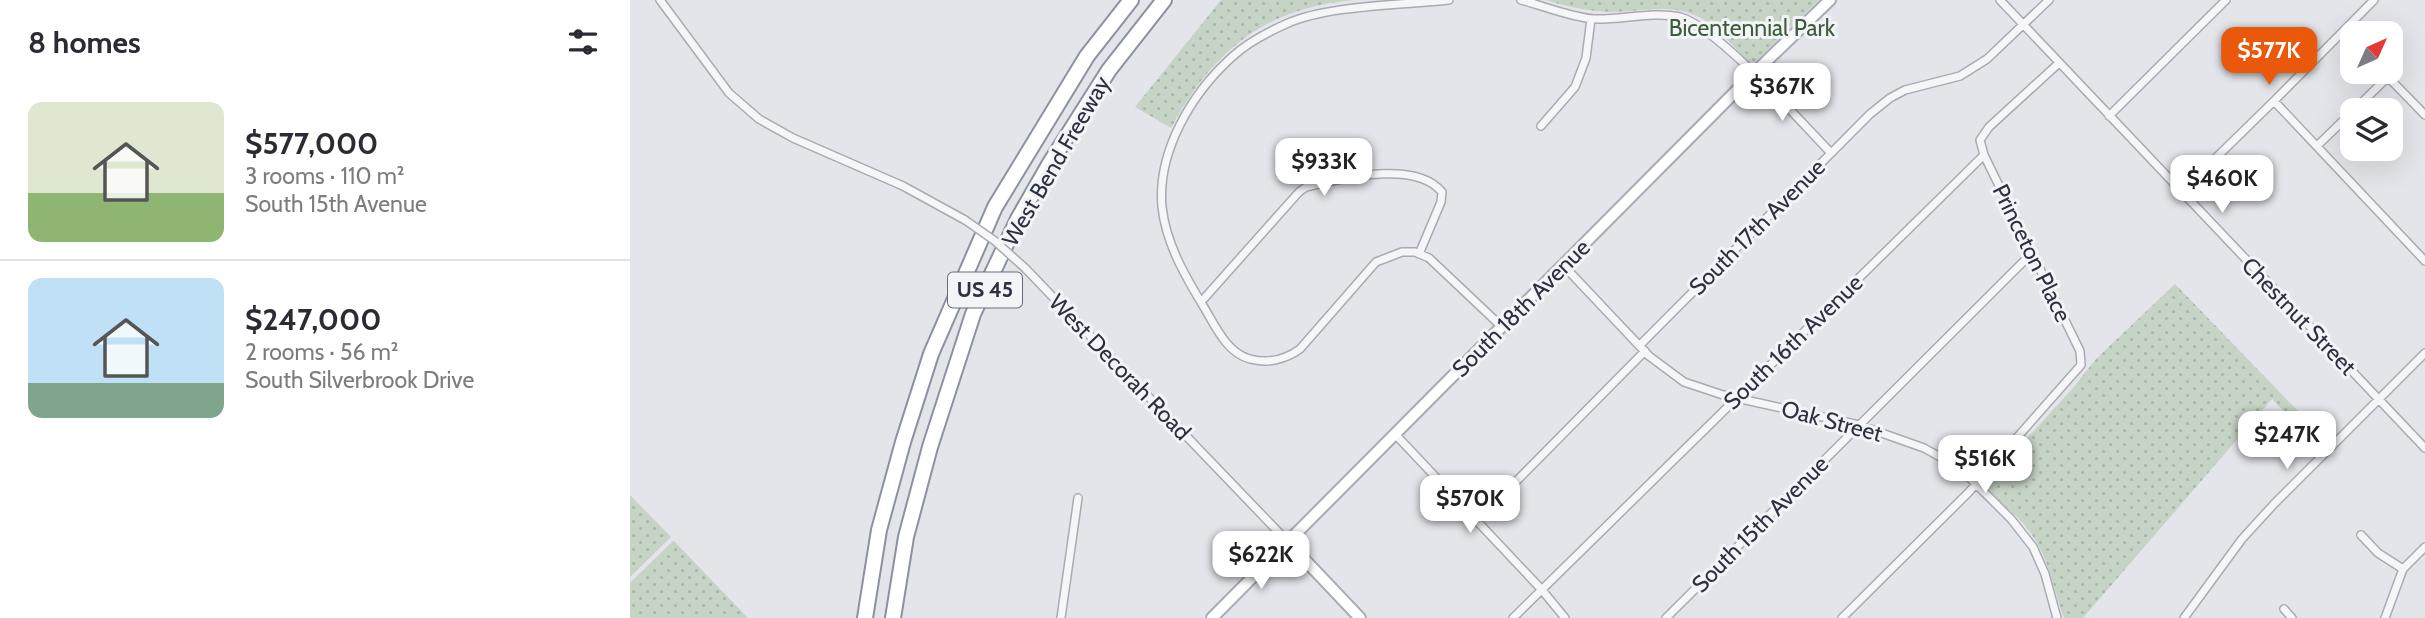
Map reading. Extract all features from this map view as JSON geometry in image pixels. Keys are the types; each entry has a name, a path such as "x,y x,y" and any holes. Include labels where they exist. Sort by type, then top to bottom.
{"highway":[{"name":"West Bend Freeway","path":"864,618 879,530 903,442 931,354 950,309 995,207 1023,157 1087,55 1131,0"},
{"name":"West Bend Freeway","path":"893,618 906,537 930,447 974,313 1018,219 1050,163 1109,70 1164,0"}],"street":[{"name":"West Decorah Road","path":"660,0 729,93 759,119 793,138 903,186 995,240 1025,268 1360,618"},
{"path":"1450,0 1324,13 1289,23 1234,55 1204,85 1176,133 1163,176 1162,206 1176,258 1201,302 1226,343 1236,353 1250,360 1287,358 1300,349 1376,262 1402,251 1419,254 1441,268 1501,326"},
{"path":"1521,0 1591,19 1656,15 1678,17 1698,24 1753,74 1831,153"},
{"name":"South 18th Avenue","path":"1212,618 1753,74 1830,0"},
{"name":"Chestnut Street","path":"2000,0 2425,448"},
{"name":"South 17th Avenue","path":"1477,521 1870,114 1905,90 1960,76 1987,59 2049,0"},
{"path":"2109,117 2226,0"},
{"path":"2180,192 2374,0"},
{"path":"1541,126 1574,87 1586,58 1591,19"},
{"path":"1984,155 1980,140 1989,127 2059,63"},
{"path":"2366,98 2388,77 2425,116"},
{"path":"2274,101 2425,261"},
{"path":"2317,146 2340,124"},
{"name":"Princeton Place","path":"1976,484 2081,365 2080,351 1984,155"},
{"name":"South 16th Avenue","path":"1513,618 1984,155"},
{"path":"1201,302 1306,187 1358,175 1408,175 1437,186 1442,192 1437,214 1419,254"},
{"name":"South 15th Avenue","path":"1666,618 2032,253"},
{"name":"Oak Street","path":"1564,266 1642,348 1684,382 1859,425 1924,448 1951,463 1976,484 2023,532 2045,574 2057,618"},
{"path":"2184,618 2242,539 2425,353"},
{"path":"1395,434 1542,590 1565,618"},
{"path":"1842,618 1976,484"},
{"path":"1061,618 1078,498"},
{"path":"2361,535 2378,553 2403,569"},
{"path":"2385,618 2403,569 2425,547"},
{"path":"2284,609 2292,618"}],"green space":[{"path":"1221,0 1353,0 1292,13 1244,38 1223,56 1205,77 1171,128 1135,107"},
{"name":"Bicentennial Park","path":"1546,0 1819,0 1755,62 1749,62 1713,26 1690,13 1668,9 1602,11"},
{"path":"2175,284 2327,441 2320,448 2272,399 2083,618 2064,618 2046,563 2036,542 1986,483 2096,359"},
{"path":"630,495 671,537 630,577"},
{"path":"673,541 748,618 630,618 630,583"}]}
